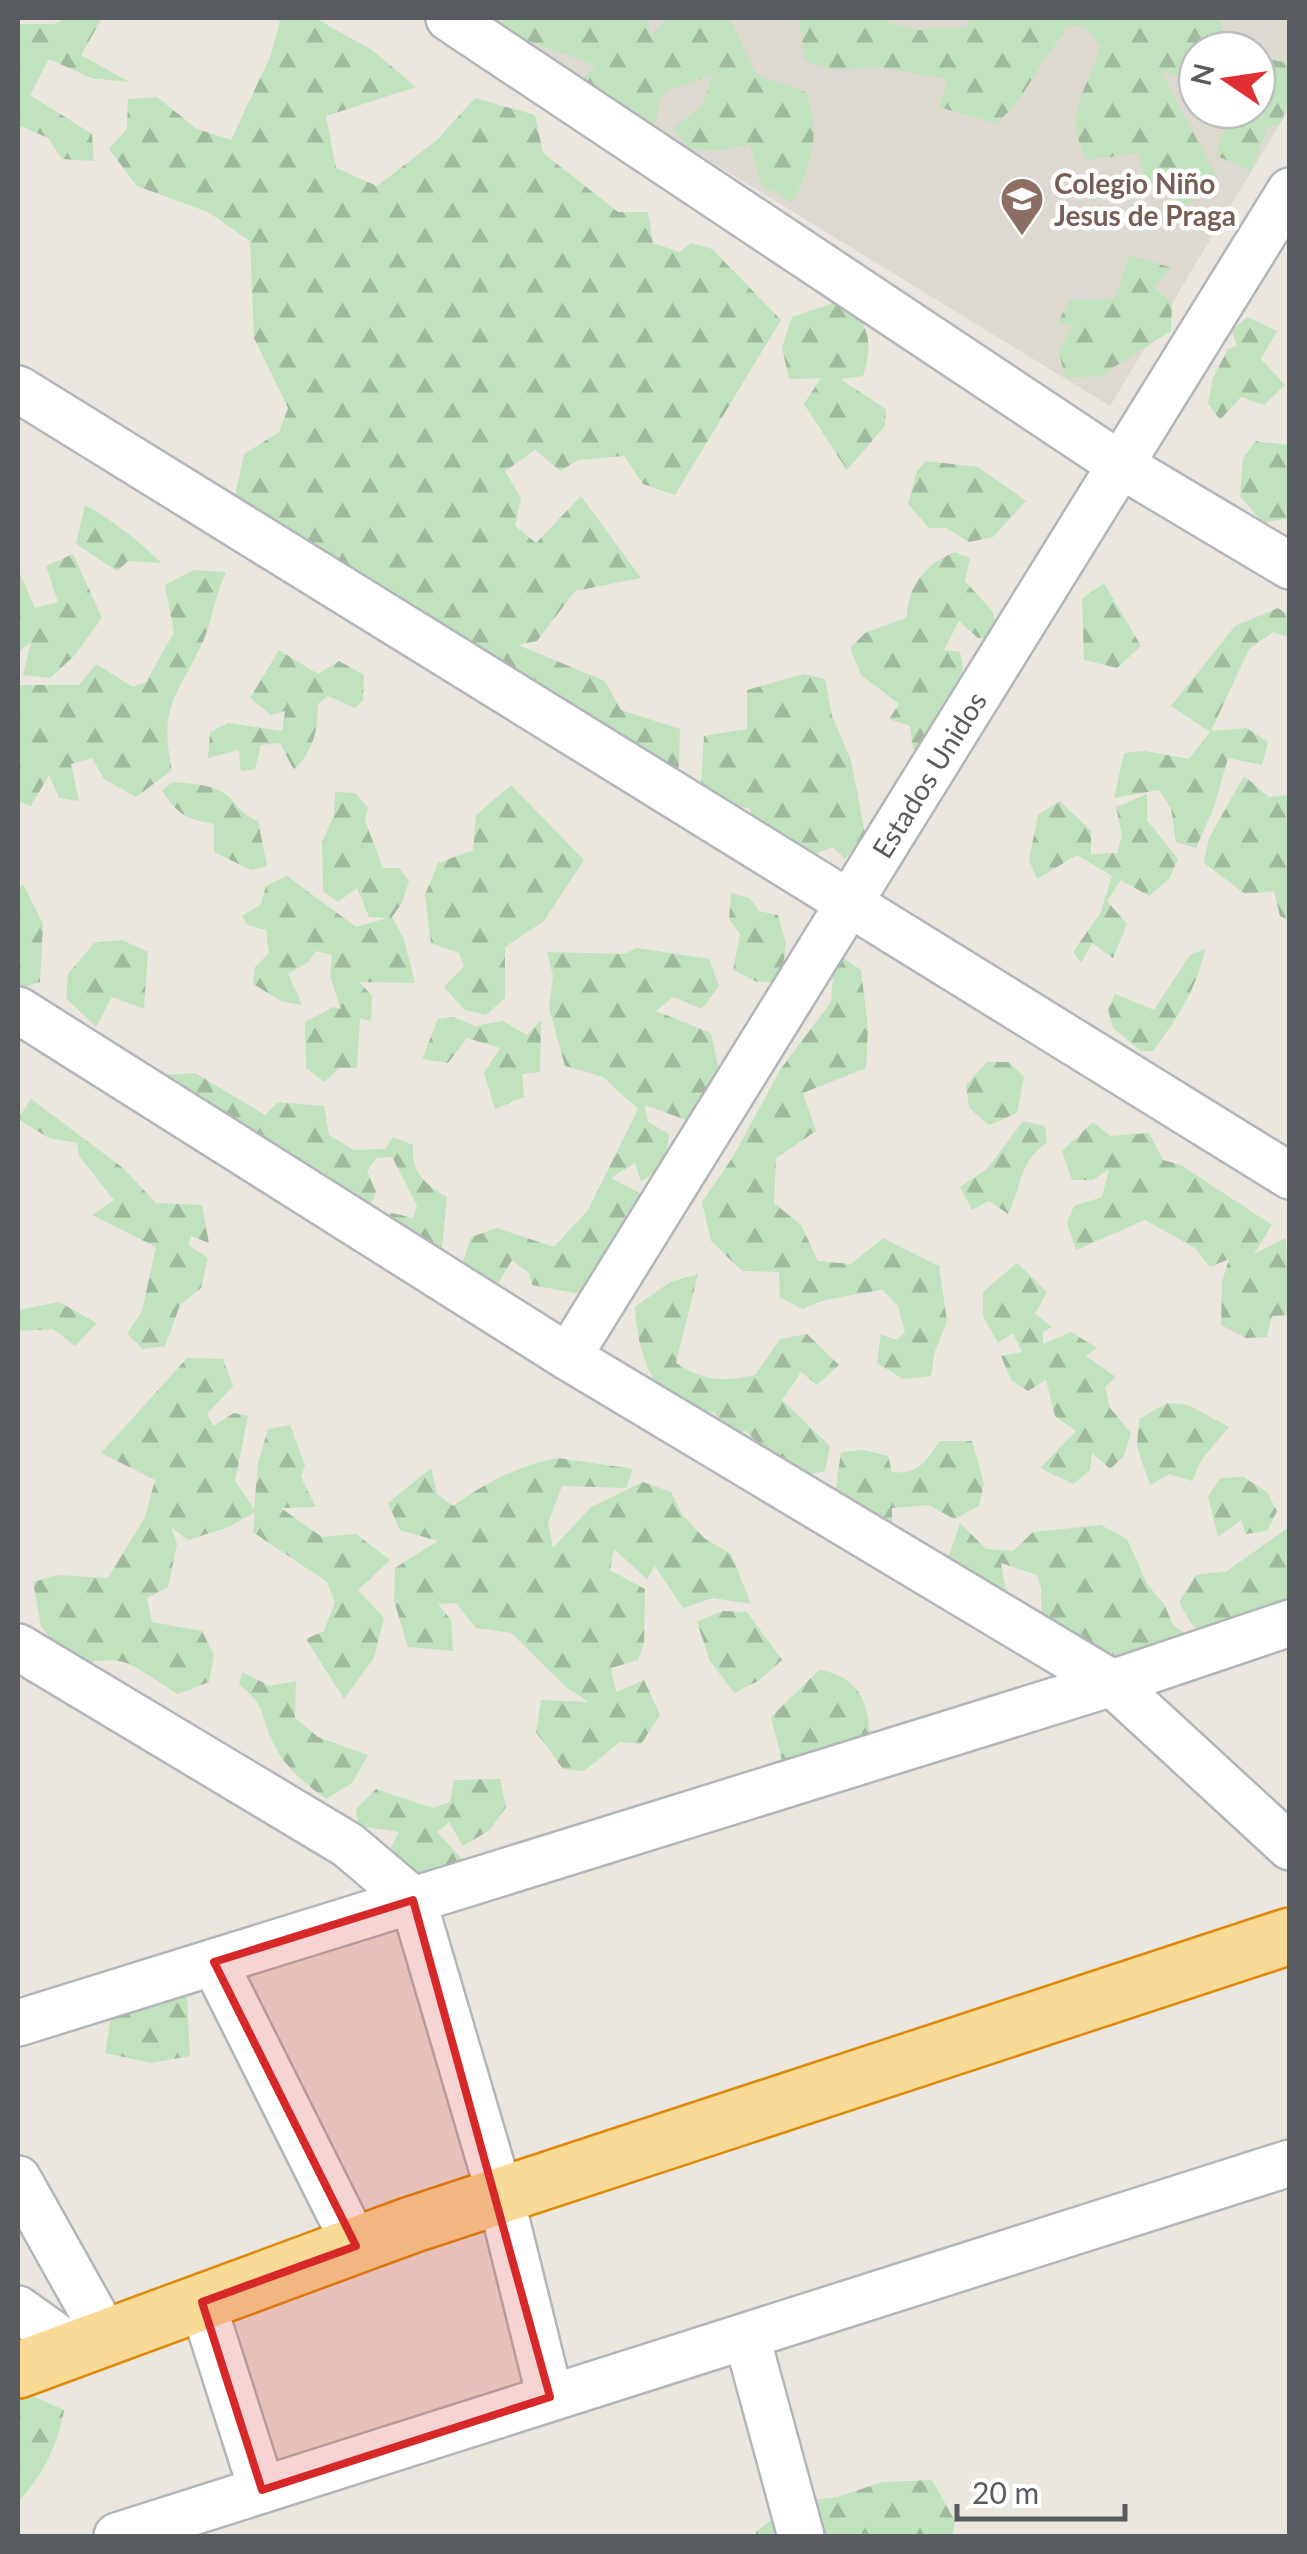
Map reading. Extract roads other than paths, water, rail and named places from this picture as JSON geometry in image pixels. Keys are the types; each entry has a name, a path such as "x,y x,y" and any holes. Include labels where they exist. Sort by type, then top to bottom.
{"highway":[{"path":"18,2370 500,2196 1290,1936"}],"street":[{"path":"448,18 1119,464 1290,566"},
{"name":"Estados Unidos","path":"568,1357 1290,191"},
{"path":"18,389 1290,1176"},
{"path":"18,1010 568,1357 1112,1683 1290,1847"},
{"path":"18,2024 1112,1683 1290,1623"},
{"path":"18,1647 348,1844 413,1900 500,2196 550,2396"},
{"path":"214,1962 356,2246"},
{"path":"116,2536 1290,2164"},
{"path":"18,2179 91,2344"},
{"path":"202,2302 262,2490"},
{"path":"18,2309 91,2344"},
{"path":"747,2338 801,2536"}],"place":[{"name":"Colegio Niño Jesus de Praga","path":"1022,237"}]}
